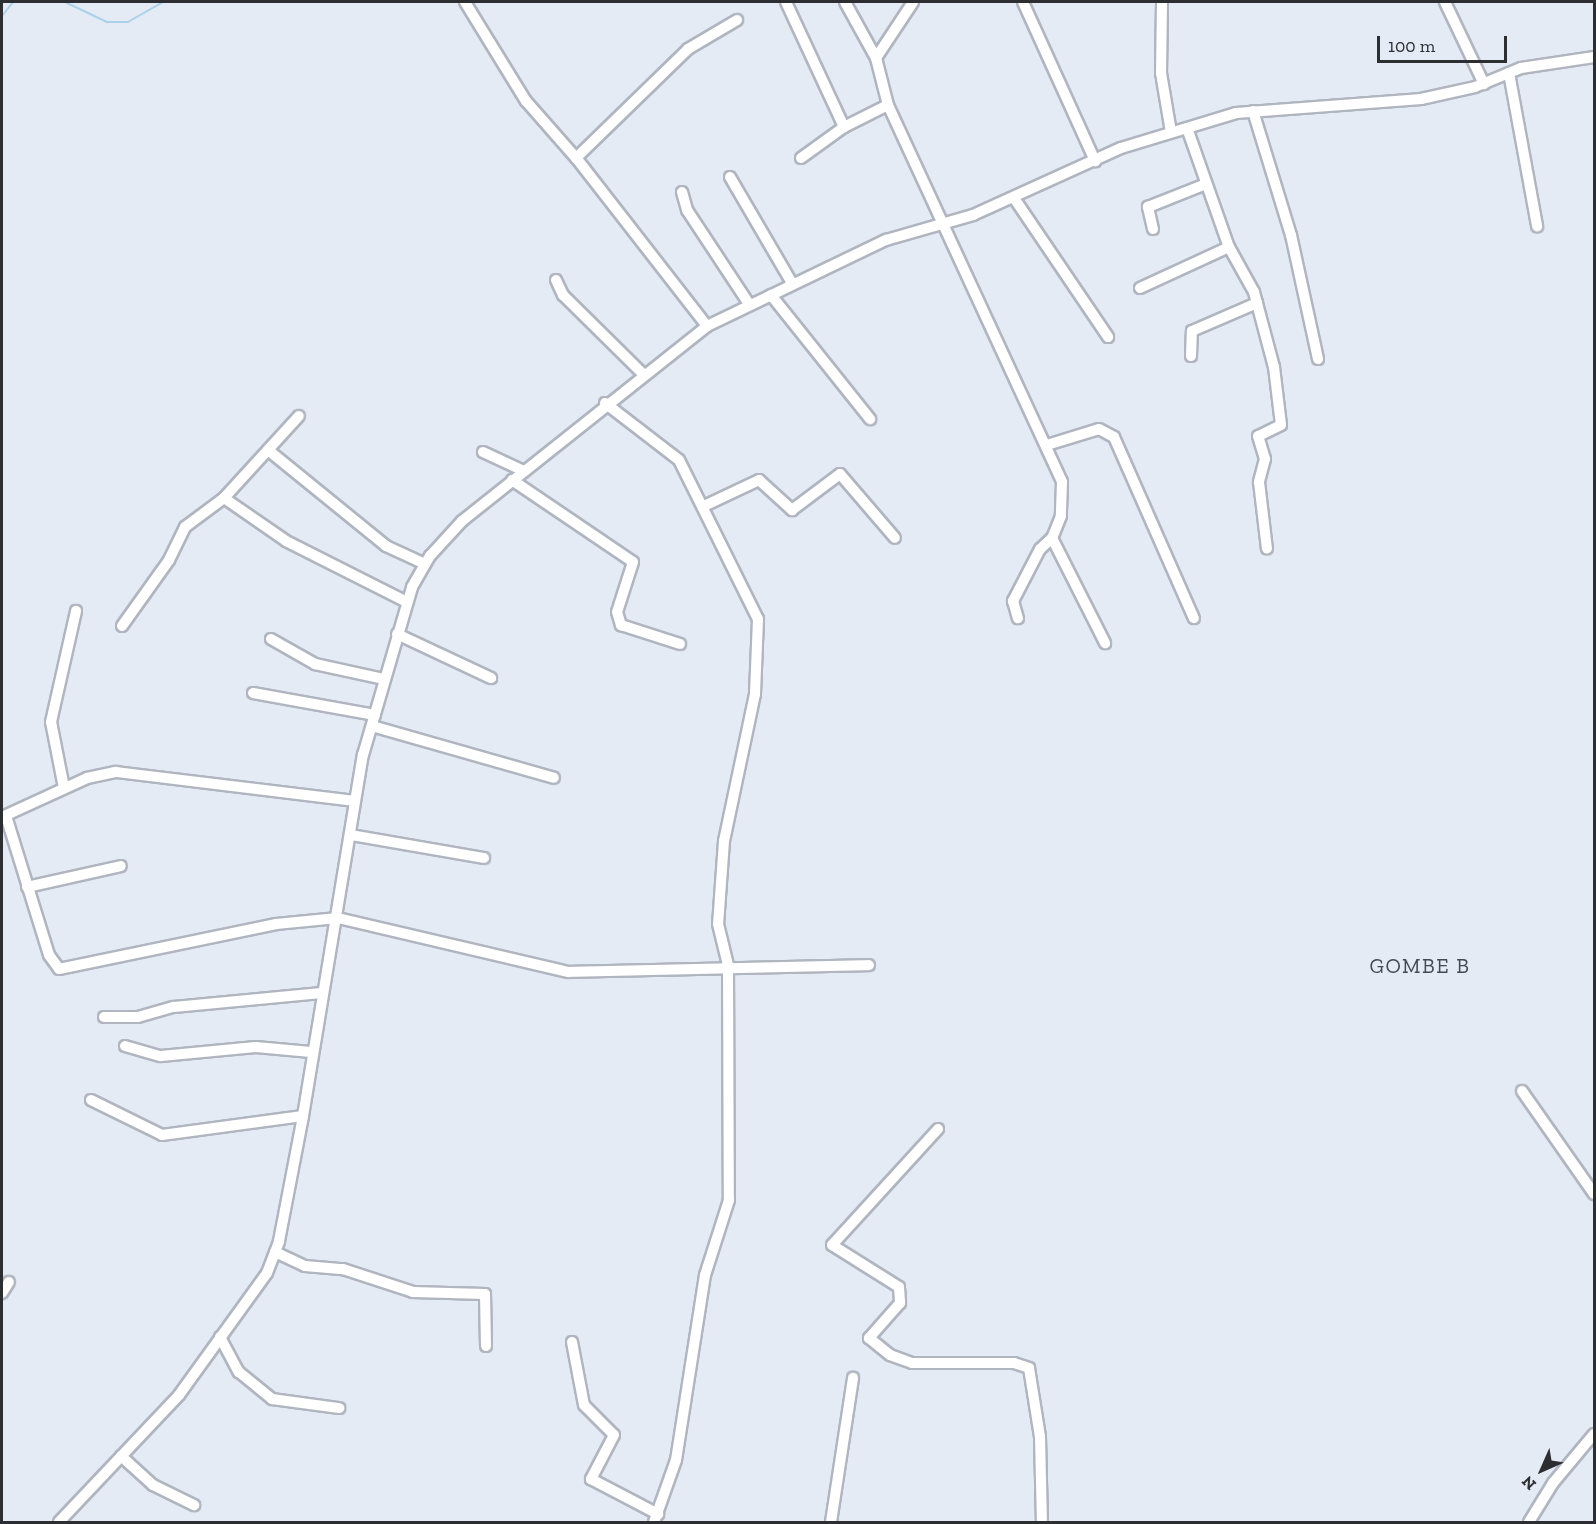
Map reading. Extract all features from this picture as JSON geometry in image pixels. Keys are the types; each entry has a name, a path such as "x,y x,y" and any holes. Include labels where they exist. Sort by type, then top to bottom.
{"street":[{"path":"465,2 526,101 576,158 707,326"},
{"path":"786,2 844,127"},
{"path":"845,2 876,58 888,105 1047,445 1064,496 1052,538 1040,549 1013,601 1018,618"},
{"path":"876,58 913,2"},
{"path":"1023,2 1095,161"},
{"path":"1162,2 1161,74 1171,132"},
{"path":"1445,2 1484,84"},
{"path":"576,158 687,49 737,20"},
{"path":"59,1522 179,1395 220,1337 247,1307 275,1252 303,1116 321,993 338,918 354,801 384,679 407,602 425,564 462,521 512,480 558,448 605,403 642,373 707,326 792,283 886,240 942,224 1014,198 1095,161 1171,132 1253,111 1396,102 1484,84 1509,73 1594,57"},
{"path":"1509,73 1537,226"},
{"path":"801,159 844,127 888,105"},
{"path":"1253,111 1291,235 1318,359"},
{"path":"1187,128 1229,247 1257,303 1274,367 1281,425 1258,436 1265,459 1260,482 1267,549"},
{"path":"730,177 792,283"},
{"path":"1153,229 1148,207 1206,184"},
{"path":"682,192 687,210 749,304"},
{"path":"1014,198 1108,337"},
{"path":"1140,288 1229,247"},
{"path":"556,280 563,295 642,373"},
{"path":"771,295 870,419"},
{"path":"1191,356 1192,331 1257,303"},
{"path":"572,1342 584,1405 613,1432 591,1479 656,1518 676,1460 705,1275 729,1200 728,965 718,924 724,841 755,694 758,619 704,506 671,451 605,403"},
{"path":"122,626 169,560 184,527 224,498 299,417"},
{"path":"1047,445 1099,429 1114,437 1194,618"},
{"path":"268,450 386,546 425,564"},
{"path":"483,452 524,471"},
{"path":"704,506 759,480 792,510 840,474 895,538"},
{"path":"512,480 633,562 617,612 621,625 680,644"},
{"path":"224,498 286,541 407,602"},
{"path":"1052,538 1105,643"},
{"path":"64,788 51,722 76,611"},
{"path":"397,634 491,678"},
{"path":"272,639 315,664 384,679"},
{"path":"253,693 374,721 554,778"},
{"path":"354,801 116,771 64,788 4,816 52,967 59,969 276,924 338,918 569,972 728,965 869,965"},
{"path":"351,835 484,858"},
{"path":"27,887 121,866"},
{"path":"104,1017 138,1017 174,1007 321,993"},
{"path":"125,1046 160,1056 256,1047 311,1052"},
{"path":"1522,1091 1594,1194"},
{"path":"91,1100 162,1135 303,1116"},
{"path":"938,1129 832,1245 898,1287 903,1296 870,1338 890,1355 912,1363 1014,1363 1033,1373 1042,1522"},
{"path":"275,1252 305,1266 343,1269 413,1292 485,1294 486,1346"},
{"path":"2,1293 9,1282"},
{"path":"220,1337 239,1372 272,1399 339,1408"},
{"path":"831,1522 853,1378"},
{"path":"1529,1522 1553,1483 1594,1434"},
{"path":"121,1456 153,1485 194,1505"}],"waterway":[{"path":"2,16 13,2"},
{"path":"65,2 107,22 128,22 163,2"}],"district":[{"name":"GOMBE B","path":"1420,966"}]}
